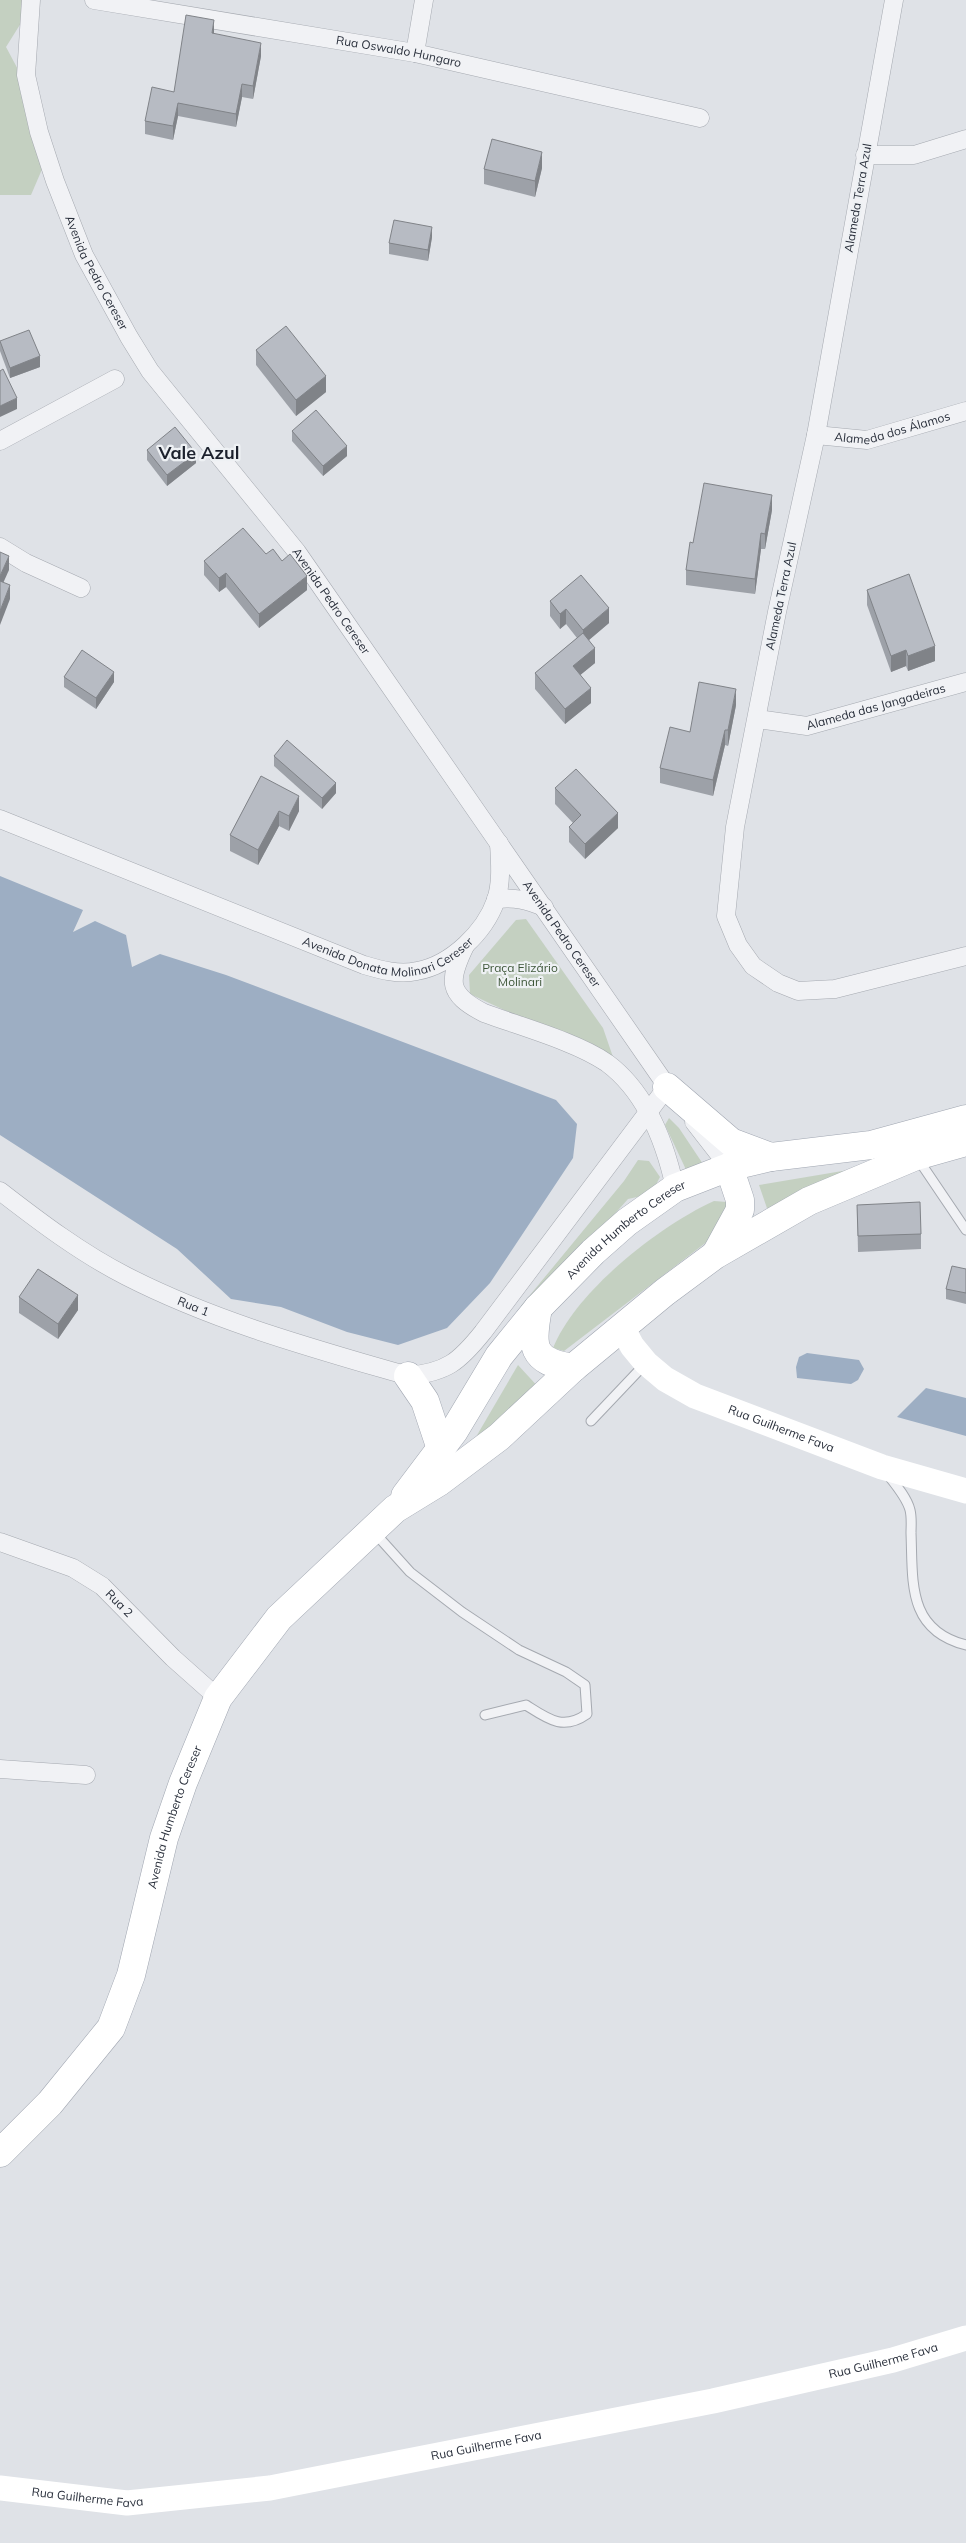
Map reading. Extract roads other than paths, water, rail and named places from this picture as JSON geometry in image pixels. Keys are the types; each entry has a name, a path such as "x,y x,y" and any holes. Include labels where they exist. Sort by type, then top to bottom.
{"main road":[{"path":"667,1087 731,1142 771,1156"},
{"name":"Avenida Humberto Cereser","path":"0,2153 50,2103 111,2028 131,1975 164,1838 183,1783 218,1698 279,1618 395,1509 454,1431 499,1356 538,1308 593,1252 628,1222 675,1188 729,1167 771,1156 871,1145 966,1119"},
{"name":"Avenida Humberto Cereser","path":"395,1509 439,1482 499,1437 573,1368 664,1292 715,1255 809,1201 916,1156 966,1142"},
{"path":"715,1255 740,1210 740,1200 729,1167"},
{"path":"538,1308 533,1336 539,1355 548,1362 573,1368"},
{"path":"408,1376 425,1401 441,1449"}],"street":[{"name":"Avenida Pedro Cereser","path":"31,0 26,75 39,132 55,181 84,255 129,338 150,371 296,552 498,840 667,1087 729,1167"},
{"name":"Rua Oswaldo Hungaro","path":"94,0 415,53 700,118"},
{"path":"415,53 424,0"},
{"name":"Alameda Terra Azul","path":"894,0 816,436 777,612 735,827 726,916 738,945 753,966 778,983 798,991 825,990 966,956"},
{"path":"865,155 914,155 966,139"},
{"path":"0,441 115,379"},
{"name":"Alameda dos Álamos","path":"816,436 867,440 966,411"},
{"path":"0,548 26,563 80,588"},
{"name":"Alameda das Jangadeiras","path":"757,719 807,726 966,682"},
{"name":"Avenida Donata Molinari Cereser","path":"0,819 383,970 417,971 434,966 465,946"},
{"path":"465,946 483,923 496,900 500,865 498,840"},
{"path":"496,900 510,897 525,899 544,907"},
{"name":"Avenida Donata Molinari Cereser","path":"465,946 452,975 453,986 458,996 469,1005 484,1013 588,1052 606,1063 633,1088 648,1113 669,1160 675,1188"},
{"path":"408,1376 431,1374 446,1368 464,1355 667,1087"},
{"name":"Rua 1","path":"0,1191 60,1236 126,1276 248,1329 408,1376"},
{"name":"Rua Guilherme Fava","path":"622,1327 632,1346 646,1363 665,1379 695,1396 882,1467 966,1492"},
{"name":"Rua 2","path":"0,1542 73,1568 102,1586 173,1658 218,1698"},
{"path":"0,1769 86,1775"},
{"name":"Rua Guilherme Fava","path":"0,2488 127,2503 270,2488 713,2402 893,2360 966,2338"}],"lane":[{"path":"916,1156 966,1230"},
{"path":"591,1421 646,1363"},
{"path":"882,1467 900,1490 910,1510 914,1596 922,1616 936,1632 953,1642 966,1645"},
{"path":"372,1530 410,1572 462,1612 519,1650 566,1672 585,1685 587,1714 577,1722 552,1722 526,1705 485,1715"}],"water":[{"path":"0,876 83,910 73,932 95,921 126,935 132,967 160,954 226,975 556,1100 577,1124 573,1158 490,1283 447,1328 398,1345 347,1332 281,1307 231,1299 177,1249 0,1135"},
{"path":"807,1353 859,1360 864,1369 858,1380 851,1384 797,1378 796,1367 799,1357"},
{"path":"926,1388 966,1398 966,1436 897,1417"}],"district":[{"name":"Vale Azul","path":"199,453"}],"park label":[{"name":"Praça Elizário Molinari","path":"520,975"}]}
